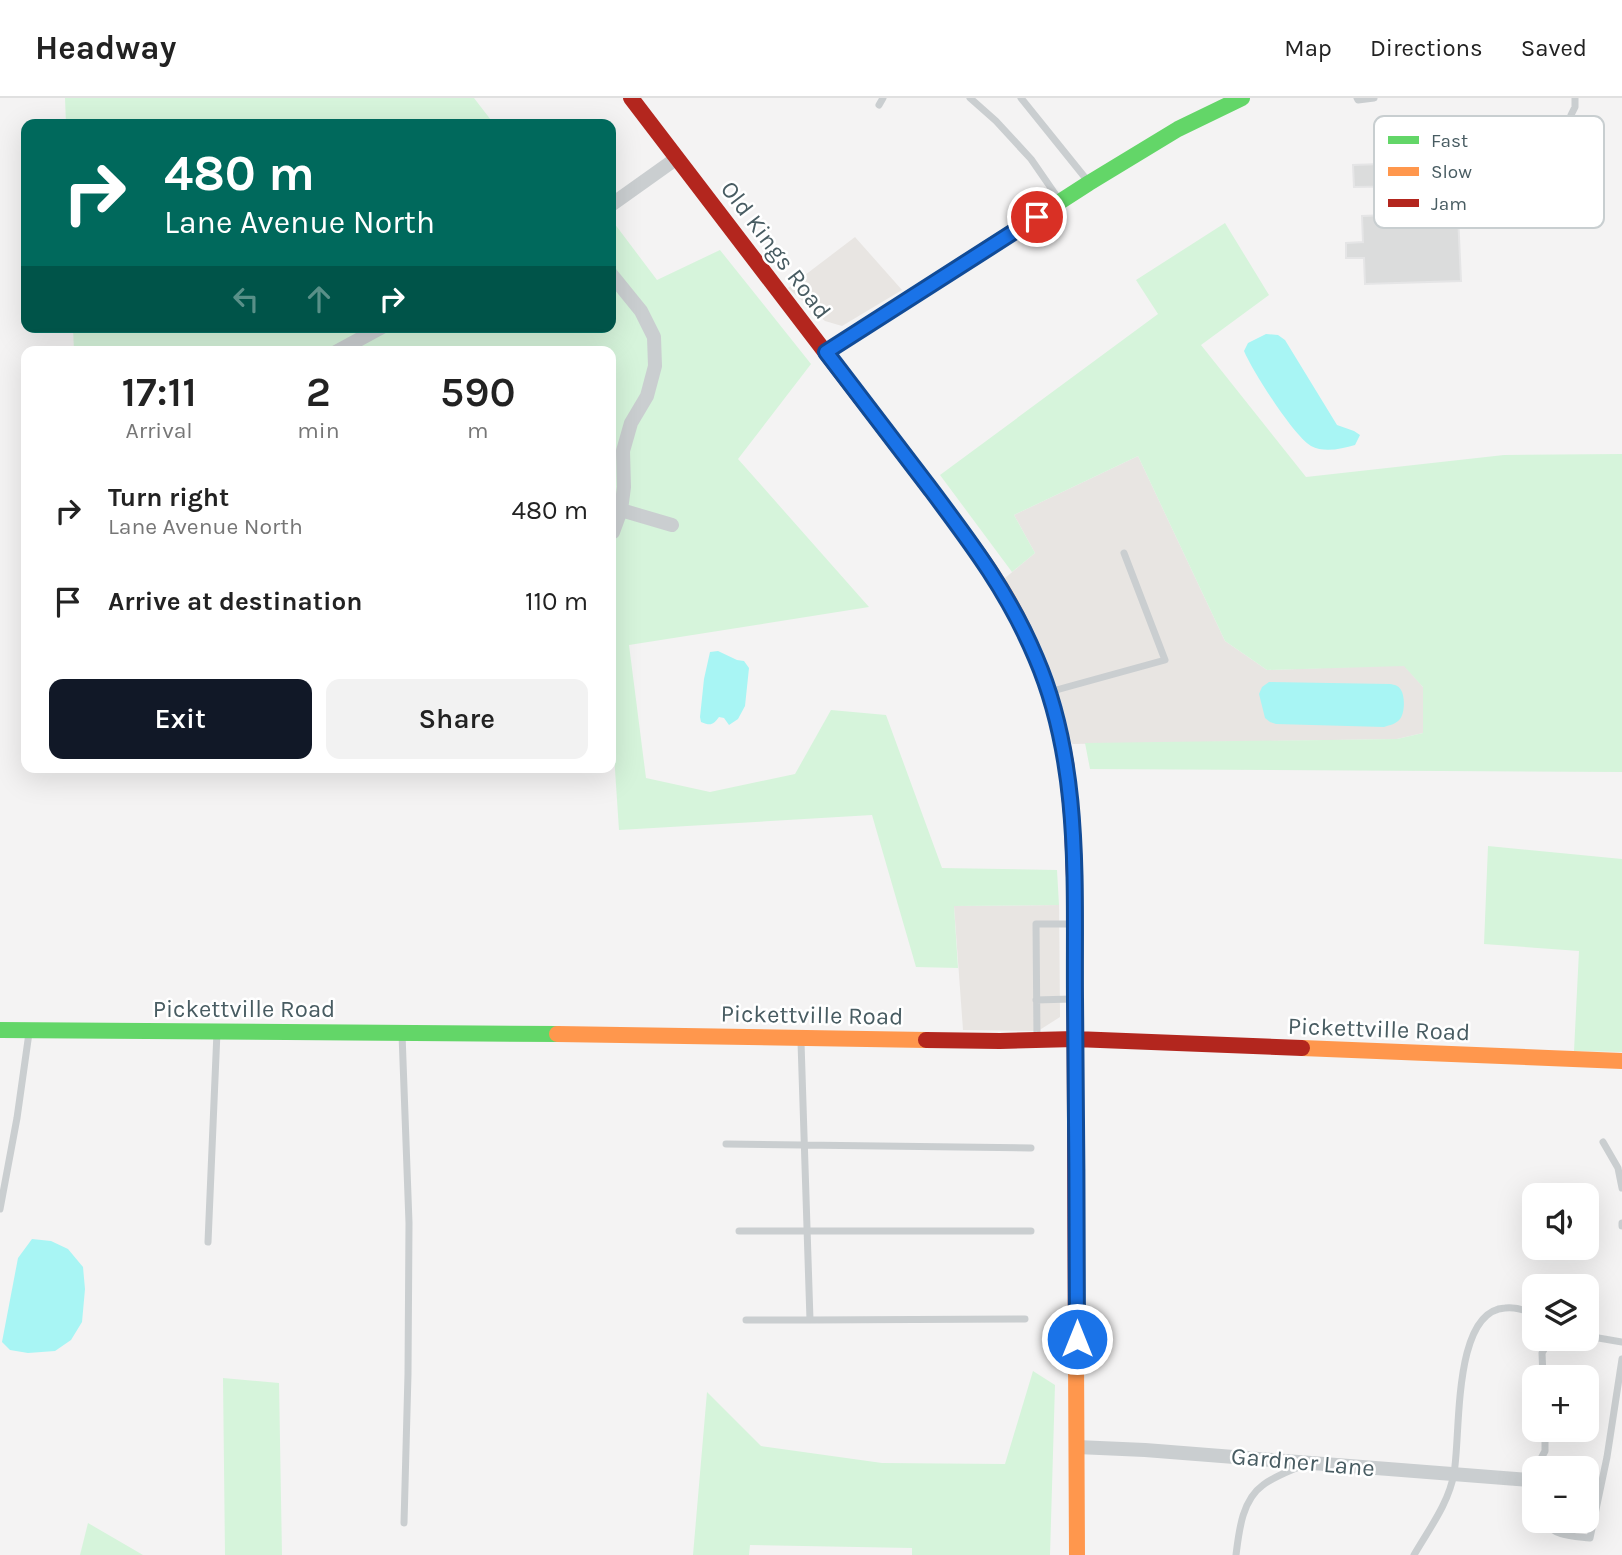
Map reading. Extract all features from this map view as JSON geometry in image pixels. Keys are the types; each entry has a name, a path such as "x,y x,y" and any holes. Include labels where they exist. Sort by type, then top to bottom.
{"main road":[{"name":"Old Kings Road","path":"631,98 970,541 999,584 1024,629 1049,692 1067,766 1072,824 1077,1555"},
{"path":"826,352 1089,183 1178,130 1242,98"},
{"name":"Pickettville Road","path":"0,1030 1075,1039 1622,1061"}],"street":[{"path":"616,201 677,158"},
{"path":"616,280 641,311 654,337 655,366 647,396 631,423 623,451 624,487 616,524"},
{"path":"346,346 371,333"},
{"path":"621,510 672,525"},
{"name":"Gardner Lane","path":"1077,1447 1454,1475 1522,1473"}],"lane":[{"path":"970,98 996,121 1031,159 1060,201"},
{"path":"1021,98 1089,183"},
{"path":"1357,98 1374,98"},
{"path":"1572,115 1574,98"},
{"path":"1049,692 1165,660 1124,553"},
{"path":"1037,1040 1036,924 1074,924"},
{"path":"1036,1000 1075,999"},
{"path":"0,1209 18,1118 29,1030"},
{"path":"208,1242 217,1031"},
{"path":"402,1032 409,1223 404,1523"},
{"path":"800,1038 810,1320"},
{"path":"1603,1142 1618,1168 1622,1188"},
{"path":"726,1144 1031,1148"},
{"path":"739,1231 1031,1231"},
{"path":"1414,1555 1441,1511 1454,1475 1458,1410 1465,1362 1479,1322 1487,1312 1500,1308 1517,1307 1522,1310"},
{"path":"746,1320 1025,1319"},
{"path":"1599,1338 1622,1342"},
{"path":"1599,1495 1622,1359"},
{"path":"1236,1555 1239,1528 1249,1502 1261,1486 1308,1463"},
{"path":"1558,1533 1590,1538 1591,1533"}],"shaded area":[{"path":"855,237 902,290 842,326 825,321 788,288"},
{"path":"1138,456 1225,641 1267,670 1404,665 1423,687 1423,733 1397,739 1072,744 1005,578 1035,553 1014,515"},
{"path":"1059,905 1060,1017 1038,1031 963,1030 954,906"}],"green space":[{"path":"65,98 474,98 490,119 66,119"},
{"path":"1225,223 1269,295 1201,345 1306,477 1504,455 1622,454 1622,772 1090,769 1085,743 1397,739 1423,733 1423,687 1404,666 1267,670 1225,641 1138,456 1014,515 1035,553 1012,572 940,475 1158,314 1136,280"},
{"path":"616,226 657,280 720,250 811,364 738,459 869,607 629,645 646,778 710,792 795,774 831,710 886,715 942,868 1057,870 1059,905 954,906 958,968 916,967 872,815 619,830 615,773 616,346 74,346 73,333 616,333"},
{"path":"1488,846 1622,859 1622,1052 1574,1051 1579,951 1484,944"},
{"path":"1033,1371 1055,1385 1050,1555 912,1555 912,1548 750,1545 749,1555 693,1555 707,1392 761,1446 882,1463 1005,1464"},
{"path":"223,1378 279,1383 282,1555 225,1555"},
{"path":"88,1523 143,1555 80,1555"}],"water":[{"path":"1266,334 1278,335 1285,340 1337,425 1360,435 1355,445 1333,450 1316,448 1303,440 1284,417 1244,351 1248,343"},
{"path":"718,651 744,661 749,668 745,706 738,719 729,725 724,718 719,717 710,724 701,722 700,717 710,652"},
{"path":"1269,682 1390,684 1399,687 1402,693 1403,713 1397,722 1384,727 1276,724 1265,718 1259,694 1262,687"},
{"path":"32,1239 51,1241 68,1249 83,1267 85,1289 82,1322 71,1340 55,1351 28,1353 10,1350 2,1342 18,1258"}],"building":[{"path":"1374,164 1374,187 1354,187 1353,165"},
{"path":"1362,216 1374,216 1374,228 1459,228 1461,281 1365,284 1364,258 1346,258 1346,243 1363,242"}],"traffic: fast":[{"path":"826,352 1089,183 1178,129 1242,98"},
{"path":"0,1030 557,1034"}],"traffic: slow":[{"path":"861,399 963,532 1006,596 1044,678 1066,762"},
{"path":"557,1034 926,1040"},
{"path":"1302,1048 1622,1061"},
{"path":"1076,1356 1077,1555"}],"traffic: jam":[{"path":"631,98 861,399"},
{"path":"1066,762 1074,878 1076,1356"},
{"path":"926,1040 1075,1039 1302,1048"}],"route":[{"path":"1037,217 826,352 970,541 999,584 1038,661 1060,730 1067,766 1073,851 1077,1339"}]}
